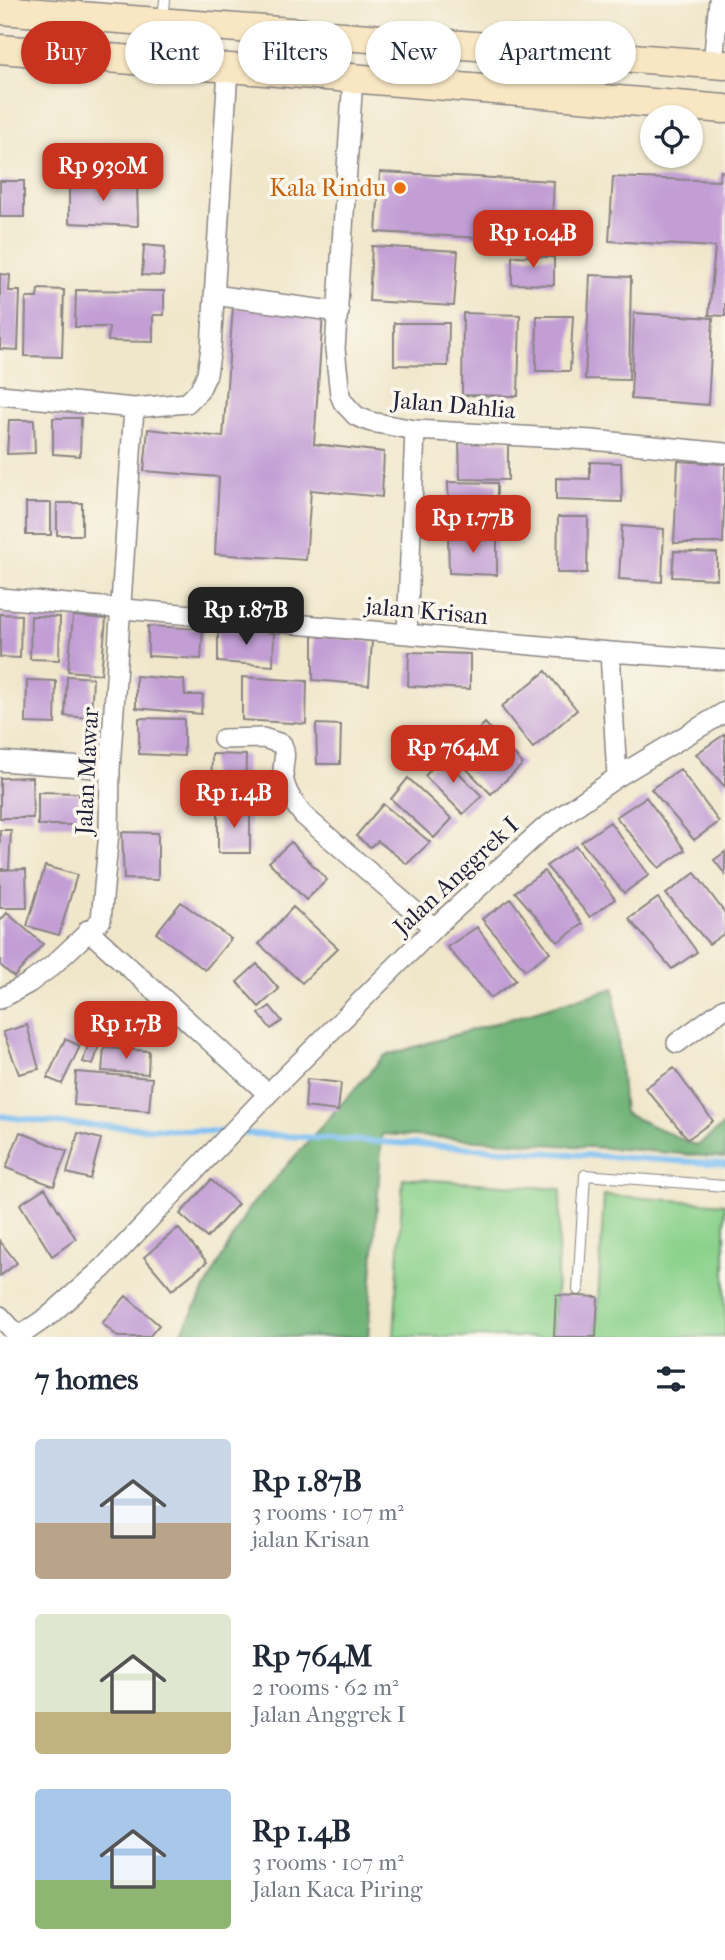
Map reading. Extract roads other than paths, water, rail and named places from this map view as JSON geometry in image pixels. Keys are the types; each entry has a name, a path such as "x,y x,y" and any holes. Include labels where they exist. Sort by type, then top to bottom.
{"main road":[{"path":"719,64 164,10 13,7 8,50 725,108"}],"street":[{"path":"719,0 719,64"},
{"path":"0,395 134,408 187,403 199,391 206,374 211,348 228,69"},
{"name":"Jalan Dahlia","path":"353,78 335,349 337,380 343,402 356,416 371,422 415,429 592,440 725,453"},
{"path":"214,295 339,312"},
{"name":"Jalan Mawar","path":"0,999 52,966 101,920 109,832 110,769 134,408"},
{"path":"407,634 415,429"},
{"name":"jalan Krisan","path":"0,598 725,660"},
{"path":"610,652 617,777"},
{"name":"Jalan Anggrek I","path":"19,1337 50,1315 103,1268 268,1094 433,928 543,829 617,777 725,712"},
{"path":"223,740 263,738 282,744 286,753 283,772 285,785 291,800 303,815 433,928"},
{"path":"0,761 110,769"},
{"path":"88,930 268,1094"},
{"path":"677,1043 725,1009"},
{"path":"0,1316 19,1337"}],"lane":[{"path":"578,1290 586,1175 725,1186"}],"waterway":[{"path":"0,1116 64,1124 225,1132"},
{"path":"239,1133 725,1164"}],"place":[{"name":"Kala Rindu","path":"400,188"}]}
